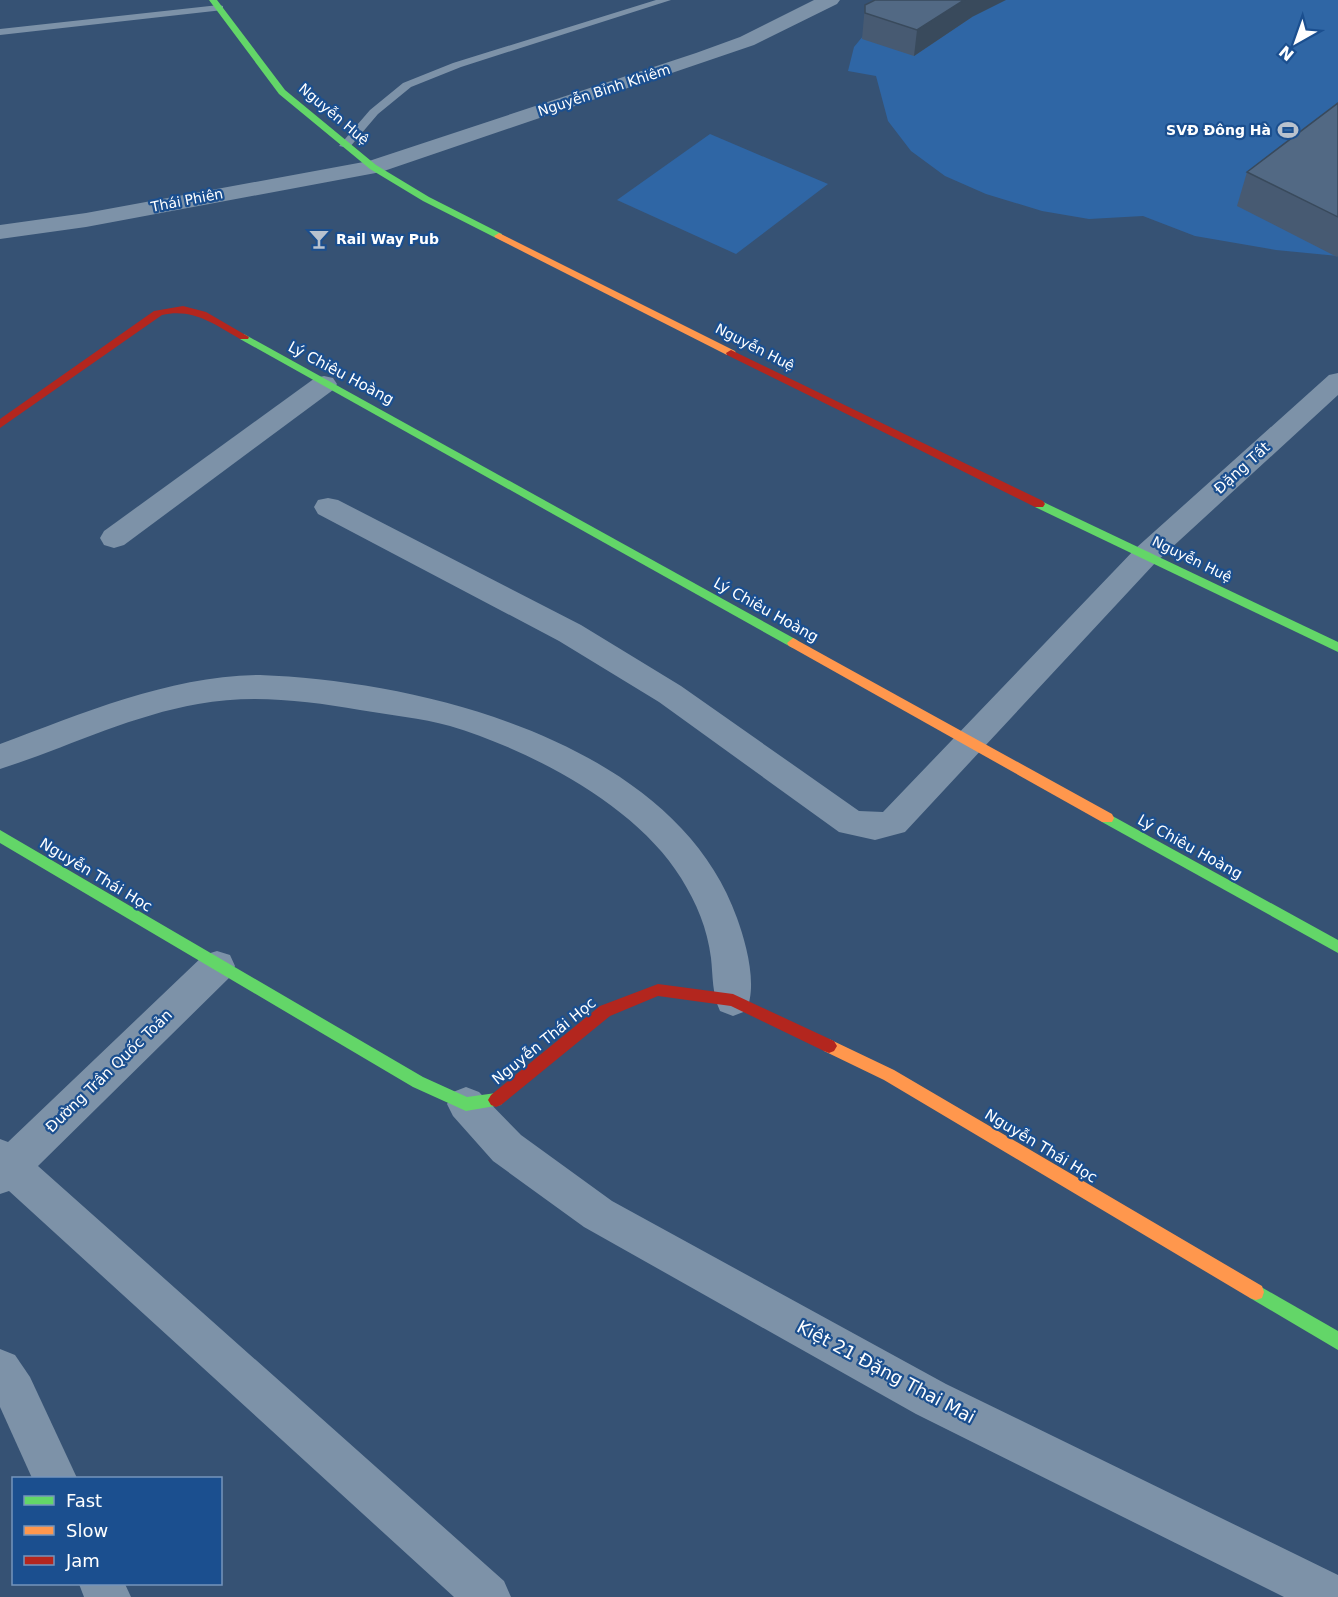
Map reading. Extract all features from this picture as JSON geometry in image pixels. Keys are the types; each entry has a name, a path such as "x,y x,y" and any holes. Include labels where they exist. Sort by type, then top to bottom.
{"street":[{"path":"778,0 802,14"},
{"name":"Nguyễn Bỉnh Khiêm","path":"373,167 747,41 830,0"},
{"name":"Nguyễn Huệ","path":"216,4 282,92 373,167 426,199 852,414 1338,647"},
{"name":"Thái Phiên","path":"0,232 86,220 373,167"},
{"name":"Lý Chiêu Hoàng","path":"0,424 158,313 176,307 195,310 324,384 427,438 967,742 1338,947"},
{"name":"Đặng Tất","path":"328,507 570,633 670,694 851,823 875,827 893,823 1146,555 1338,381"},
{"path":"114,538 324,384"},
{"path":"0,757 89,724 167,700 226,688 287,687 452,715 502,732 563,759 618,795 658,828 684,854 711,897 723,923 733,1000"},
{"name":"Nguyễn Thái Học","path":"0,836 217,966 418,1082 466,1104 497,1100 605,1011 616,1006 658,990 733,1000 889,1075 1338,1341"},
{"name":"Đường Trần Quốc Toản","path":"4,1166 217,966"},
{"name":"Kiệt 21 Đặng Thai Mai","path":"466,1104 507,1148 598,1214 932,1399 1334,1597"},
{"path":"4,1166 488,1597"},
{"path":"0,1370 15,1392 54,1477"}],"lane":[{"path":"345,146 374,112 407,85 457,65 666,0"},
{"path":"0,32 216,4"}],"shaded area":[{"path":"925,0 1338,0 1338,256 1276,250 1195,236 1143,216 1089,219 1042,211 986,194 945,176 911,151 888,121 876,76 848,71 854,47 868,30"},
{"path":"710,134 828,184 736,254 617,200"}],"building":[{"path":"875,0 964,0 917,30 865,13 865,5"},
{"path":"1338,103 1338,217 1247,172"}],"traffic: fast":[{"path":"213,0 282,92 373,167 426,199 499,236"},
{"path":"244,337 793,643"},
{"path":"1039,504 1338,647"},
{"path":"1107,818 1338,947"},
{"path":"0,836 418,1082 466,1104 496,1100"},
{"path":"1256,1292 1338,1341"}],"traffic: slow":[{"path":"499,236 731,353"},
{"path":"793,643 1107,818"},
{"path":"829,1046 889,1075 1256,1292"}],"traffic: jam":[{"path":"0,424 158,313 183,309 193,311 203,314 244,337"},
{"path":"731,353 1039,504"},
{"path":"496,1100 605,1011 658,990 733,1000 829,1046"}],"place":[{"name":"SVĐ Đông Hà","path":"1288,130"},
{"name":"Rail Way Pub","path":"319,239"}]}
